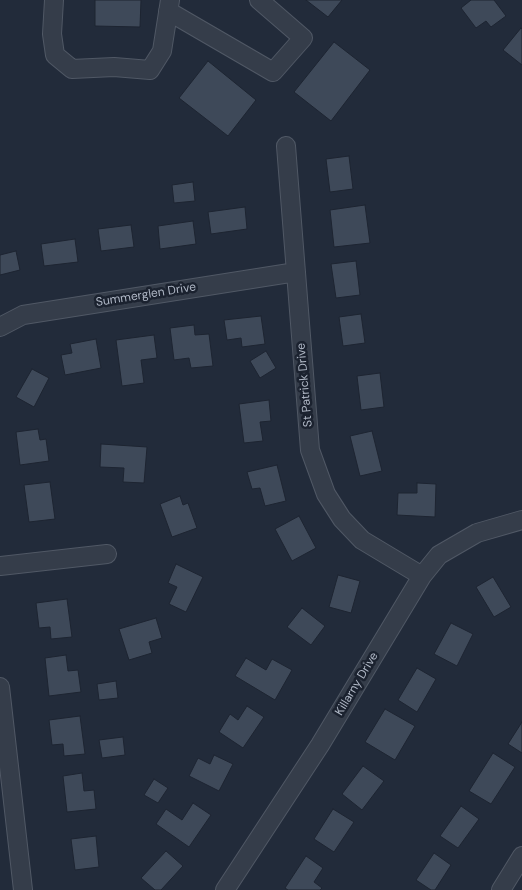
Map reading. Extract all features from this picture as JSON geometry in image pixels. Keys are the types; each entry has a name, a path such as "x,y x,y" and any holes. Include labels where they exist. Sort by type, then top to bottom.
{"street":[{"path":"54,0 52,34 55,55 72,69 114,67 150,70 162,50 169,5 273,72 303,38 259,0"},
{"name":"St Patrick Drive","path":"286,146 310,450 326,494 342,519 362,540 422,576"},
{"name":"Summerglen Drive","path":"0,327 23,315 296,272"},
{"name":"Killarny Drive","path":"225,890 315,753 422,576 439,555 477,533 522,520"},
{"path":"0,566 107,554"},
{"path":"0,687 23,890"},
{"path":"501,890 522,856"}],"building":[{"path":"95,0 141,0 140,27 95,26"},
{"path":"306,0 342,0 328,17"},
{"path":"471,0 494,0 506,16 491,27 486,21 476,28 461,8"},
{"path":"522,29 522,65 503,50"},
{"path":"334,42 370,70 331,121 294,92"},
{"path":"208,61 256,100 228,136 179,98"},
{"path":"349,156 353,189 330,192 326,159"},
{"path":"193,182 195,201 174,203 172,185"},
{"path":"365,205 370,243 334,247 330,210"},
{"path":"245,207 247,229 211,234 208,212"},
{"path":"193,221 196,244 160,249 158,226"},
{"path":"131,225 134,247 101,251 98,229"},
{"path":"75,239 78,262 44,266 41,244"},
{"path":"16,251 20,270 0,275 0,255"},
{"path":"356,261 360,295 336,298 331,264"},
{"path":"361,314 365,343 343,346 339,317"},
{"path":"261,316 265,344 242,347 241,338 227,340 224,320"},
{"path":"194,325 195,335 209,334 213,366 191,368 189,358 174,360 170,328"},
{"path":"154,335 157,358 141,360 144,383 122,386 116,340"},
{"path":"96,339 101,368 65,375 61,355 72,353 70,344"},
{"path":"266,351 276,368 260,378 250,361"},
{"path":"32,369 49,378 34,407 16,397"},
{"path":"380,373 384,407 361,410 357,376"},
{"path":"269,400 271,421 260,422 263,441 244,443 239,404"},
{"path":"38,429 40,440 46,439 49,461 20,465 16,432"},
{"path":"372,431 382,471 360,476 350,436"},
{"path":"101,444 147,447 144,483 123,482 124,468 100,467"},
{"path":"277,465 286,501 265,506 260,488 252,489 247,472"},
{"path":"50,482 55,519 29,522 24,485"},
{"path":"417,483 436,484 435,517 397,515 398,493 417,493"},
{"path":"180,496 183,505 188,503 197,528 172,537 160,504"},
{"path":"299,516 316,548 292,561 275,529"},
{"path":"176,564 203,577 186,612 169,604 177,587 168,583"},
{"path":"338,575 360,581 351,613 329,607"},
{"path":"493,577 511,607 494,617 476,587"},
{"path":"67,599 72,637 51,639 50,627 39,628 36,603"},
{"path":"302,608 325,626 311,645 287,627"},
{"path":"156,618 162,638 149,642 152,653 129,660 119,629"},
{"path":"451,623 473,634 457,666 434,654"},
{"path":"66,655 68,671 78,670 81,692 49,696 45,658"},
{"path":"246,658 266,670 272,659 292,670 275,700 235,676"},
{"path":"417,668 436,679 417,712 398,700"},
{"path":"116,681 118,698 99,700 97,684"},
{"path":"247,706 264,717 243,748 219,732 230,714 238,720"},
{"path":"385,709 415,726 395,760 365,742"},
{"path":"80,716 85,754 64,756 63,744 52,745 49,720"},
{"path":"522,722 522,753 508,744"},
{"path":"123,737 125,755 102,758 99,740"},
{"path":"493,753 515,767 491,804 469,791"},
{"path":"214,755 233,764 219,791 189,776 198,758 210,764"},
{"path":"363,766 384,781 362,810 342,794"},
{"path":"82,773 84,791 94,790 96,809 67,812 63,776"},
{"path":"154,779 168,788 158,803 144,795"},
{"path":"193,803 211,815 189,847 156,824 166,809 182,820"},
{"path":"461,806 479,819 458,848 440,836"},
{"path":"333,809 354,822 334,852 314,839"},
{"path":"96,836 99,867 75,870 71,839"},
{"path":"166,851 183,866 161,890 155,890 141,878"},
{"path":"434,853 451,865 435,890 431,890 416,880"},
{"path":"306,856 323,868 314,882 322,888 320,890 288,890 285,888"}]}
